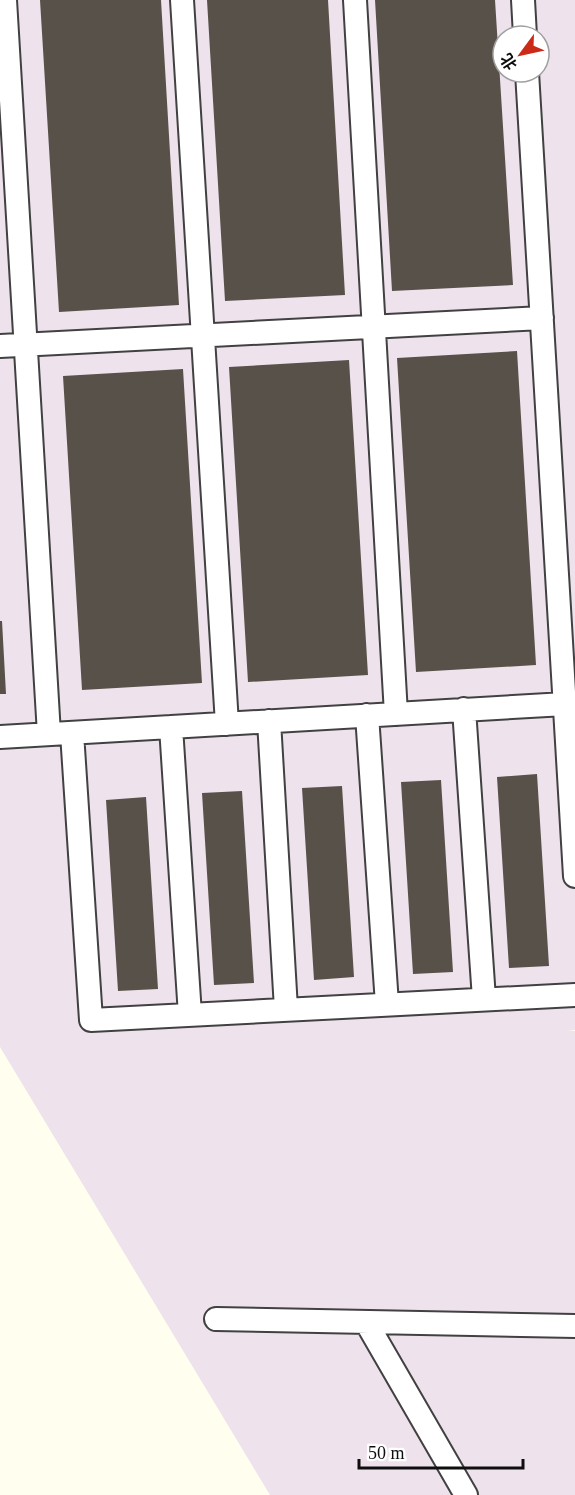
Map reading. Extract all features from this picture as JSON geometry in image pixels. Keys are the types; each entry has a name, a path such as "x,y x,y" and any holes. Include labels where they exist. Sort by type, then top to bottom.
{"lane":[{"path":"5,0 49,734"},
{"path":"182,0 227,724"},
{"path":"355,0 396,714"},
{"path":"523,0 524,24"},
{"path":"528,84 575,876"},
{"path":"0,346 542,318"},
{"path":"0,737 564,704"},
{"path":"464,710 484,999"},
{"path":"367,716 387,1004"},
{"path":"269,721 286,1010"},
{"path":"171,727 190,1015"},
{"path":"72,733 91,1020 575,995"},
{"path":"216,1319 575,1326"},
{"path":"366,1322 466,1495"}],"shaded area":[{"path":"0,0 575,0 575,1030 568,1031 575,1031 575,1495 270,1495 0,1047"}],"building":[{"path":"40,0 161,0 179,305 59,312"},
{"path":"207,0 328,0 345,295 225,301"},
{"path":"375,0 495,0 497,24 491,24 491,84 500,84 513,285 392,291"},
{"path":"517,351 536,665 416,672 397,358"},
{"path":"349,360 368,675 248,682 229,367"},
{"path":"183,369 202,683 82,690 63,376"},
{"path":"0,621 2,621 6,694 0,694"},
{"path":"537,774 549,966 509,968 497,777"},
{"path":"441,780 453,972 413,974 401,782"},
{"path":"342,786 354,977 314,980 302,788"},
{"path":"242,791 254,983 214,985 202,793"},
{"path":"146,797 158,989 118,991 106,800"}]}
